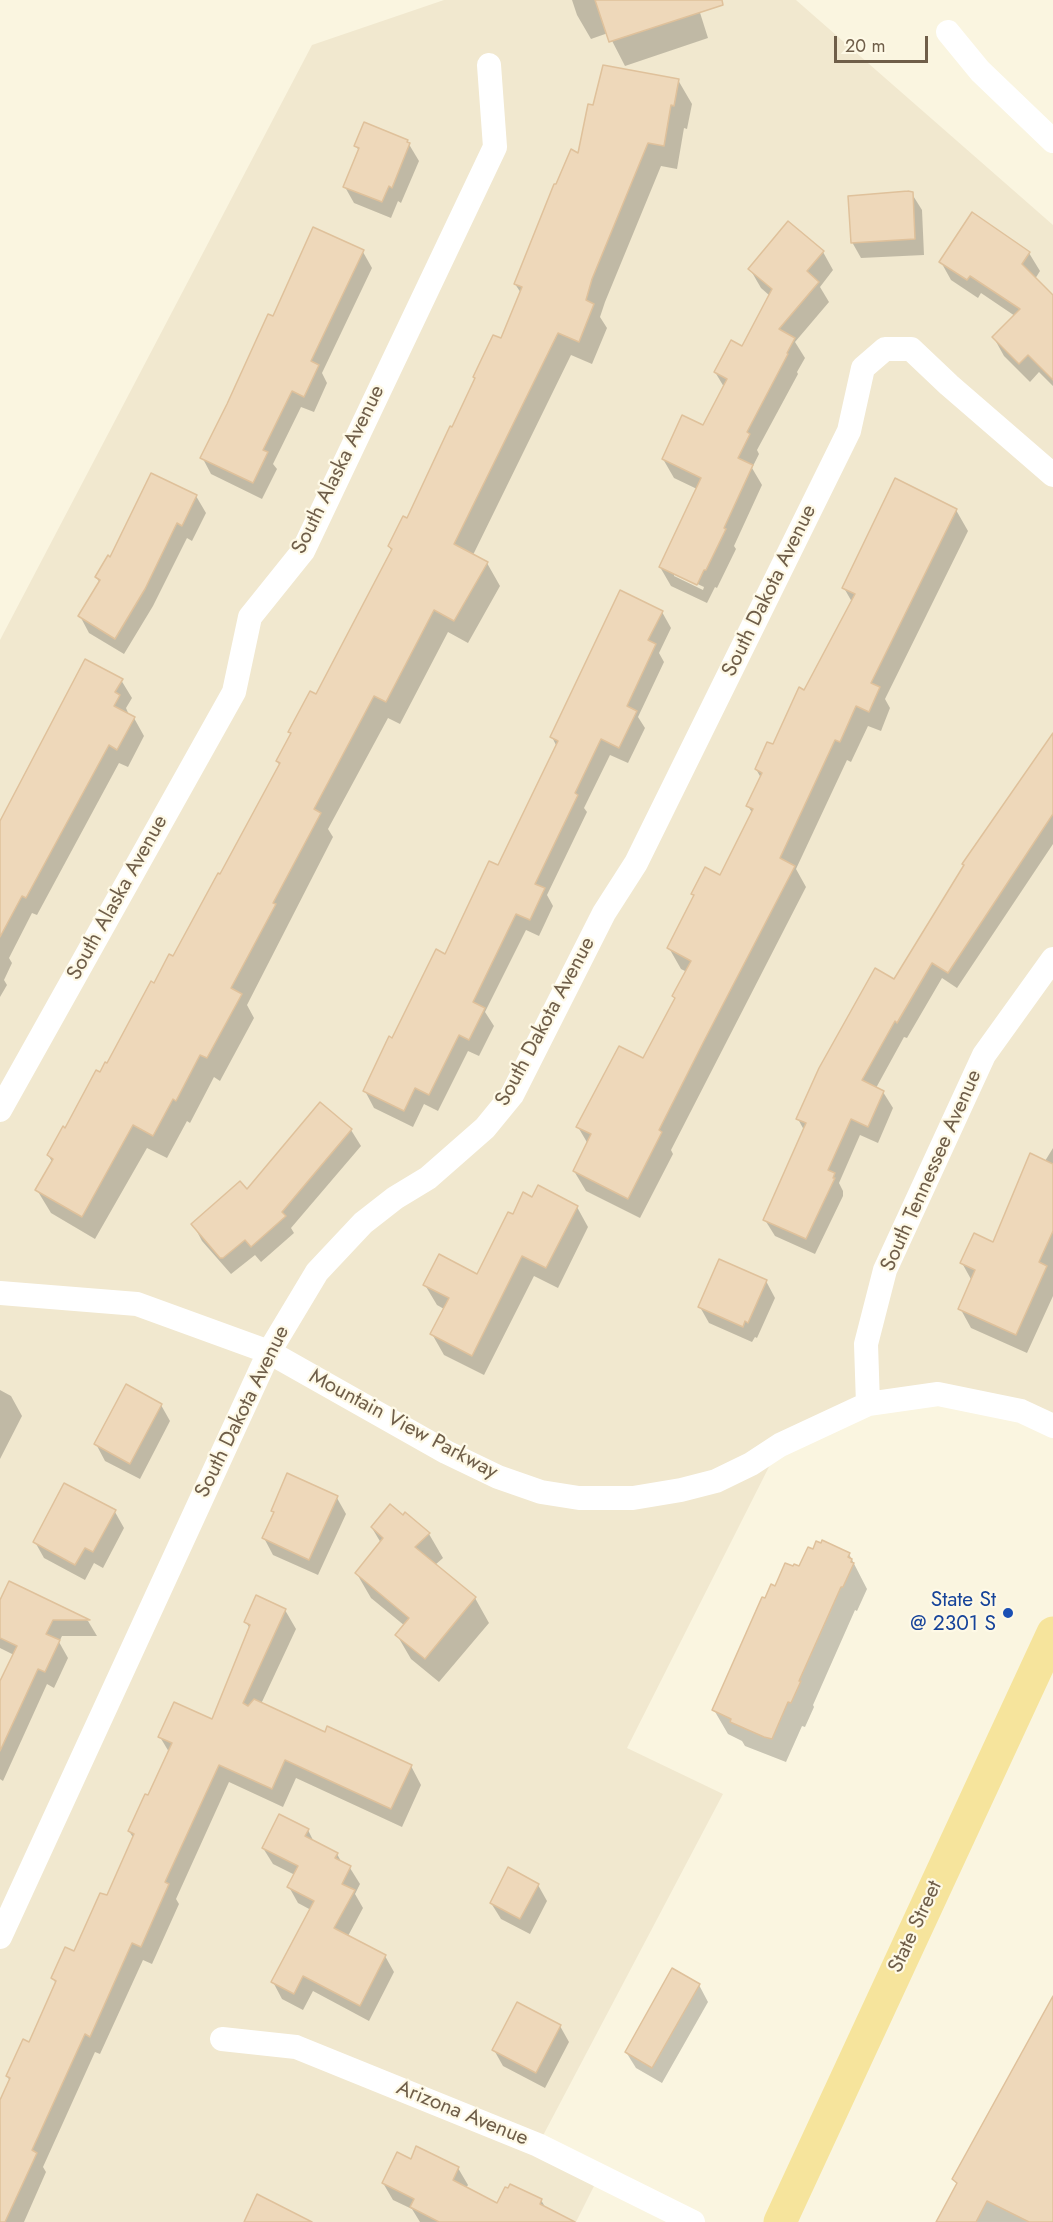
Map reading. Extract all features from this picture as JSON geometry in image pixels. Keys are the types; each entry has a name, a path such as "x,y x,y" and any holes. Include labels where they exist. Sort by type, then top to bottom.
{"main road":[{"name":"State Street","path":"780,2222 1053,1633"}],"street":[{"path":"948,32 980,71 1053,141"},
{"name":"South Alaska Avenue","path":"0,1110 234,692 250,617 303,551 490,158 495,147 489,65"},
{"name":"South Dakota Avenue","path":"0,1937 269,1352 317,1272 363,1223 395,1198 428,1178 485,1128 512,1095 604,913 636,863 849,431 863,369 885,349 911,349 1053,476"},
{"name":"South Tennessee Avenue","path":"868,1404 866,1344 885,1270 984,1055 1053,959"},
{"name":"Mountain View Parkway","path":"0,1293 137,1304 269,1352 446,1452 498,1477 541,1492 579,1498 633,1498 681,1490 716,1480 751,1464 780,1445 868,1404 938,1395 1021,1411 1053,1426"},
{"name":"Arizona Avenue","path":"222,2039 296,2047 538,2145 693,2222"}],"shaded area":[{"path":"444,0 796,0 1053,225 1053,1426 938,1395 868,1404 780,1445 627,1748 723,1794 538,2145 599,2176 576,2222 0,2222 0,640 312,45"}],"building":[{"path":"595,0 722,0 723,5 609,42"},
{"path":"603,65 679,79 674,106 671,105 664,146 648,143 592,279 586,300 594,304 579,342 558,333 454,544 488,562 454,621 434,610 386,702 374,696 314,809 321,813 231,988 242,994 207,1058 200,1055 176,1101 173,1099 153,1136 133,1125 82,1217 35,1190 53,1159 47,1155 63,1126 65,1128 96,1070 100,1072 105,1062 107,1063 151,981 154,983 169,954 173,956 218,873 220,874 280,763 276,761 291,733 288,732 310,691 316,694 392,549 388,546 403,516 407,518 450,426 452,427 493,335 501,338 522,287 514,284 554,184 571,149 578,153 588,104 593,105"},
{"path":"364,122 408,140 407,142 410,143 392,188 389,186 382,202 343,187 359,148 354,146"},
{"path":"913,192 915,239 851,243 848,196"},
{"path":"972,212 1030,252 1022,264 1053,295 1053,380 1028,355 1019,364 992,337 1020,309 970,276 967,280 939,262"},
{"path":"788,221 824,251 807,271 819,282 779,329 795,338 747,432 750,434 738,458 753,465 724,528 726,529 697,585 659,567 701,478 662,459 682,415 703,425 727,379 714,372 731,340 742,346 772,289 748,269"},
{"path":"313,227 364,250 311,361 319,365 304,397 292,391 263,450 268,452 253,483 200,458 268,314 273,316"},
{"path":"151,473 197,495 182,526 177,523 145,589 115,639 78,616 100,580 95,577 108,555 110,557"},
{"path":"895,478 957,509 871,683 880,687 869,712 856,706 840,742 835,740 780,858 795,866 659,1130 662,1132 628,1199 573,1171 591,1134 576,1127 619,1046 643,1058 675,998 672,996 691,961 667,948 694,895 691,894 705,867 720,875 753,809 746,806 762,773 755,769 767,742 773,744 799,687 804,690 855,594 842,588"},
{"path":"620,590 663,611 648,640 656,644 627,706 637,711 619,748 601,739 575,793 578,795 535,884 545,888 530,920 516,914 473,1002 485,1008 469,1040 459,1035 429,1095 415,1088 404,1111 363,1091 389,1036 392,1038 436,949 445,954 489,861 498,865 558,741 550,737"},
{"path":"85,659 123,679 115,692 120,695 114,706 135,717 117,750 109,745 26,898 22,896 0,937 0,821"},
{"path":"1053,733 1053,814 948,973 932,963 897,1023 895,1021 862,1080 884,1091 868,1127 851,1119 828,1170 835,1173 833,1178 835,1178 806,1239 763,1220 806,1123 796,1119 819,1068 875,968 894,979 964,865 962,864"},
{"path":"320,1102 352,1129 282,1212 286,1216 251,1247 245,1240 220,1258 191,1224 240,1181 247,1189"},
{"path":"1030,1153 1053,1164 1053,1231 1039,1262 1047,1266 1016,1335 958,1309 975,1270 960,1263 974,1233 993,1242"},
{"path":"538,1185 578,1206 546,1268 522,1256 472,1356 430,1334 449,1298 423,1285 439,1254 477,1274 508,1212 513,1214 523,1192 532,1197"},
{"path":"719,1259 767,1280 748,1323 745,1321 743,1327 698,1307"},
{"path":"126,1384 162,1404 130,1464 94,1444"},
{"path":"287,1473 338,1496 309,1560 262,1538 274,1512 271,1511"},
{"path":"64,1483 116,1510 93,1552 85,1548 75,1565 33,1542"},
{"path":"390,1504 403,1515 405,1512 430,1533 415,1547 476,1597 425,1659 395,1635 409,1618 355,1573 383,1538 371,1527"},
{"path":"822,1540 850,1553 848,1557 854,1563 841,1587 791,1703 788,1702 772,1739 764,1737 730,1722 731,1719 712,1710 762,1597 765,1598 771,1584 775,1586 785,1563 799,1566 808,1547 813,1549 816,1541 821,1543"},
{"path":"9,1581 90,1620 53,1620 46,1634 60,1640 45,1672 38,1669 0,1751 0,1681 17,1646 0,1638 0,1600"},
{"path":"256,1595 286,1609 243,1703 248,1706 254,1699 325,1732 327,1726 412,1765 391,1809 285,1760 272,1789 219,1765 165,1882 169,1884 141,1947 132,1943 90,2037 85,2034 32,2150 37,2153 5,2222 0,2222 0,2100 10,2078 6,2076 23,2039 29,2042 56,1981 51,1978 65,1947 74,1951 100,1893 107,1895 134,1834 128,1831 172,1743 158,1737 174,1702 212,1719 250,1625 244,1622"},
{"path":"279,1814 309,1829 305,1836 338,1853 335,1858 351,1866 342,1884 355,1890 334,1928 386,1955 360,2006 303,1976 294,1994 271,1982 314,1901 287,1887 298,1866 262,1848"},
{"path":"508,1867 539,1884 520,1919 490,1903"},
{"path":"672,1968 700,1984 652,2068 625,2052"},
{"path":"1053,1996 1053,2222 1029,2222 987,2201 976,2222 936,2222 957,2183 952,2179"},
{"path":"517,2002 561,2025 536,2073 492,2050"},
{"path":"416,2146 459,2167 453,2180 497,2203 505,2187 508,2188 510,2184 542,2199 540,2204 575,2222 439,2222 410,2207 414,2199 382,2183 397,2152 411,2159"},
{"path":"257,2194 312,2222 244,2222"}],"place":[{"name":"State St @ 2301 S","path":"1008,1613"}]}
